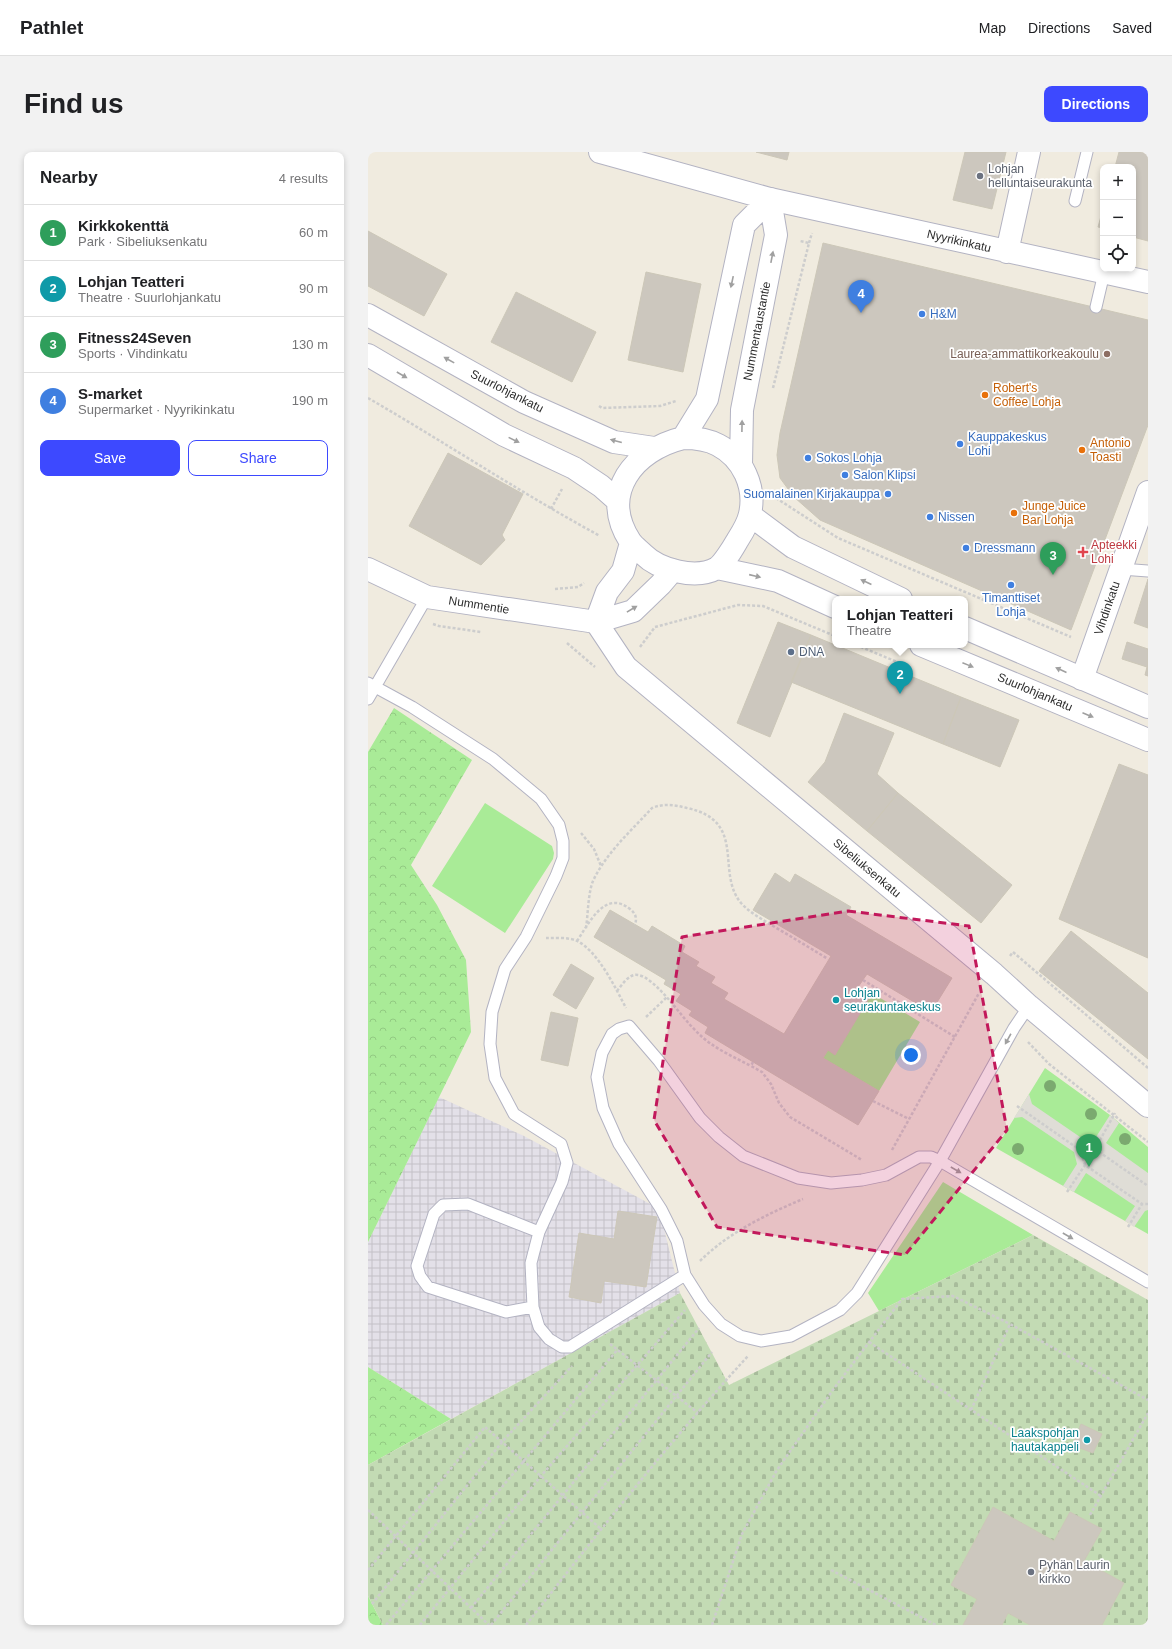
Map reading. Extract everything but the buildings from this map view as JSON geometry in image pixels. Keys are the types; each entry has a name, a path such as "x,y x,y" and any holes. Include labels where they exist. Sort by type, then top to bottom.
{"street":[{"path":"600,152 770,199 744,225 707,399 683,438"},
{"path":"1007,252 1029,152"},
{"name":"Nyyrikinkatu","path":"770,199 1148,282"},
{"name":"Nummentaustantie","path":"741,465 742,410 776,235 770,199"},
{"name":"Suurlohjankatu","path":"368,316 524,402 614,442 654,448"},
{"path":"368,355 504,435 574,468 601,486 618,501"},
{"path":"717,568 733,549 746,527 752,504 748,480 741,465 735,457 718,445 698,438 683,438 668,441 654,448 640,459 628,473 621,489 618,501 621,525 631,543 649,560 673,570 695,572 717,568 778,582 832,606"},
{"name":"Vihdinkatu","path":"1082,679 1148,492"},
{"path":"750,514 793,547 895,596"},
{"path":"596,622 607,592 623,571 631,543"},
{"name":"Nummentie","path":"368,569 427,597 596,622 633,611 673,570"},
{"name":"Sibeliuksenkatu","path":"596,622 626,667 994,974 1029,1006 1148,1106"},
{"path":"968,629 1148,707"},
{"name":"Suurlohjankatu","path":"928,648 1148,740"}],"lane":[{"path":"1074,202 1087,152"},
{"path":"1096,307 1104,273"},
{"path":"1121,569 1148,571"},
{"path":"368,699 372,685 416,618 427,597"},
{"path":"372,685 412,707 492,759 541,799 559,825 564,841 563,858 556,876 526,937 505,969 492,1012 490,1044 495,1078 514,1114 561,1144 567,1163 562,1182 539,1232 531,1263 533,1307 539,1327 549,1339 562,1347 570,1347 685,1275"},
{"path":"1029,1006 1014,1028 940,1161 857,1293 840,1310 791,1336 762,1341 740,1336 721,1324 704,1305 685,1275 677,1241 661,1209 619,1144 602,1108 597,1077 602,1053 612,1034 619,1029 629,1026 659,1060 700,1118 719,1137 743,1156 798,1178 832,1183 862,1180 883,1173 919,1157 931,1158 940,1161 1148,1282"},
{"path":"533,1307 506,1312 428,1287 420,1276 417,1266 434,1214 443,1205 468,1204 539,1232"}],"path":[{"path":"368,398 412,423 551,510 602,537"},
{"path":"554,589 578,587 590,579"},
{"path":"564,641 613,682 626,667 655,627 738,605 763,606 832,635"},
{"path":"416,618 439,626 483,632"},
{"path":"586,928 592,883 602,866 614,850 652,808 670,804 689,808 705,814 723,831 728,846 733,889 746,909 828,959"},
{"path":"559,825 581,833 594,849 602,866"},
{"path":"576,941 597,912 604,905 613,903 626,906 635,913 637,918 635,925"},
{"path":"526,937 576,941 584,946 601,964 617,991 626,1009 629,1026 642,1021 667,997"},
{"path":"617,991 628,978 633,975 639,975 653,984 667,997 700,1035 718,1048 762,1072 772,1084 779,1103 790,1118 883,1173 909,1119 982,988"},
{"path":"863,980 954,1037"},
{"path":"751,1066 753,1062"},
{"path":"873,1101 909,1119"},
{"path":"1017,1106 1080,1150 1085,1165 1142,1204 1148,1204"},
{"path":"1095,1149 1114,1114"},
{"path":"1080,1150 1095,1149 1148,1186"},
{"path":"1067,1192 1085,1165"},
{"path":"685,1275 712,1248 747,1227 784,1207 810,1196 832,1183"},
{"path":"1128,1227 1142,1204"},
{"path":"712,1625 742,1534 777,1470 868,1342 902,1299 953,1296 1010,1324 1148,1400"},
{"path":"420,1625 540,1476 688,1307"},
{"path":"971,1410 1010,1324"},
{"path":"471,1608 699,1328"},
{"path":"526,1625 601,1529 698,1413 762,1341"},
{"path":"604,1342 618,1349 698,1413"},
{"path":"868,1342 1101,1496"},
{"path":"386,1625 618,1349"},
{"path":"368,1510 490,1625 712,1352"},
{"path":"372,1604 502,1442 576,1362"},
{"path":"1090,1516 1148,1413"},
{"path":"368,1570 485,1427 601,1529"},
{"path":"831,1570 936,1625"}],"highlighted area":[{"path":"848,911 969,926 1007,1130 905,1255 717,1227 654,1120 682,937"}],"shaded area":[{"path":"1029,1094 1032,1104 1083,1139 1096,1137 1110,1115 1119,1123 1106,1143 1148,1173 1148,1210 1145,1211 1134,1227 1125,1221 1135,1206 1086,1173 1074,1192 1063,1186 1077,1164 1074,1152 1022,1117 1014,1118"},
{"path":"439,1097 524,1136 654,1206 661,1217 680,1293 451,1419 368,1367 368,1242"}],"green space":[{"path":"394,708 472,760 411,865 437,905 466,960 471,1032 368,1242 368,752"},
{"path":"485,803 552,846 554,853 553,859 505,933 432,886"},
{"path":"872,993 920,1022 879,1091 823,1058 828,1050 835,1054"},
{"path":"1045,1068 1110,1115 1148,1147 1148,1234 996,1148"},
{"path":"943,1182 1033,1235 879,1311 868,1293"},
{"path":"1033,1235 1148,1300 1148,1625 383,1625 368,1596 368,1465 680,1293 729,1385"},
{"path":"368,1367 451,1419 368,1465"},
{"path":"368,1596 383,1625 368,1625"}],"place":[{"name":"Lohjan helluntaiseurakunta","path":"980,176"},
{"name":"S-market","path":"861,313"},
{"name":"H&M","path":"922,314"},
{"name":"Laurea-ammattikorkeakoulu","path":"1107,354"},
{"name":"Robert's Coffee Lohja","path":"985,395"},
{"name":"Kauppakeskus Lohi","path":"960,444"},
{"name":"Antonio Toasti","path":"1082,450"},
{"name":"Sokos Lohja","path":"808,458"},
{"name":"Salon Klipsi","path":"845,475"},
{"name":"Suomalainen Kirjakauppa","path":"888,494"},
{"name":"Junge Juice Bar Lohja","path":"1014,513"},
{"name":"Nissen","path":"930,517"},
{"name":"Dressmann","path":"966,548"},
{"name":"Apteekki Lohi","path":"1083,552"},
{"name":"Fitness24Seven","path":"1053,575"},
{"name":"Timanttiset Lohja","path":"1011,585"},
{"name":"DNA","path":"791,652"},
{"name":"Lohjan Teatteri","path":"900,694"},
{"name":"Lohjan seurakuntakeskus","path":"836,1000"},
{"name":"Kirkkokenttä","path":"1089,1167"},
{"name":"Laakspohjan hautakappeli","path":"1087,1440"},
{"name":"Pyhän Laurin kirkko","path":"1031,1572"}]}
